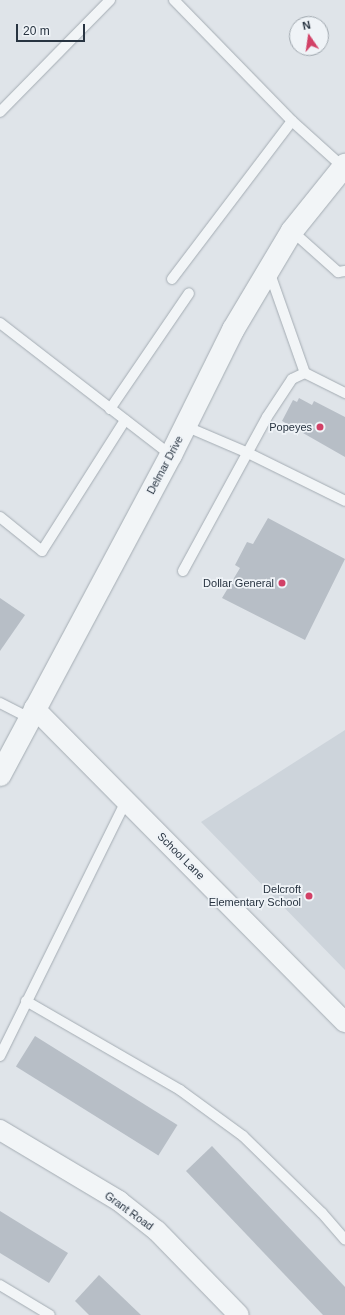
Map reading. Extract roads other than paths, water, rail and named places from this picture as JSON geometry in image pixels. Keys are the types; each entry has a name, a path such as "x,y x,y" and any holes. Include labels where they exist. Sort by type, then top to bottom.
{"street":[{"name":"Delmar Drive","path":"0,775 31,713 171,455 233,330 292,231 344,166"},
{"name":"School Lane","path":"31,713 126,801 345,1022"},
{"name":"Grant Road","path":"0,1130 119,1201 157,1231 239,1315"}],"lane":[{"path":"0,112 110,0"},
{"path":"174,0 292,122 344,166"},
{"path":"172,279 292,122"},
{"path":"292,231 338,272 345,271"},
{"path":"269,270 305,373 345,393"},
{"path":"110,409 189,293"},
{"path":"0,323 171,455"},
{"path":"183,571 267,417 292,379 305,373"},
{"path":"0,517 42,551 125,420"},
{"path":"185,426 248,453 345,501"},
{"path":"0,703 31,713"},
{"path":"0,1056 126,801"},
{"path":"26,1001 180,1090 243,1136 322,1213 345,1239"},
{"path":"0,1285 50,1315"}],"place":[{"name":"Popeyes","path":"320,427"},
{"name":"Dollar General","path":"282,583"},
{"name":"Delcroft Elementary School","path":"309,896"}]}
